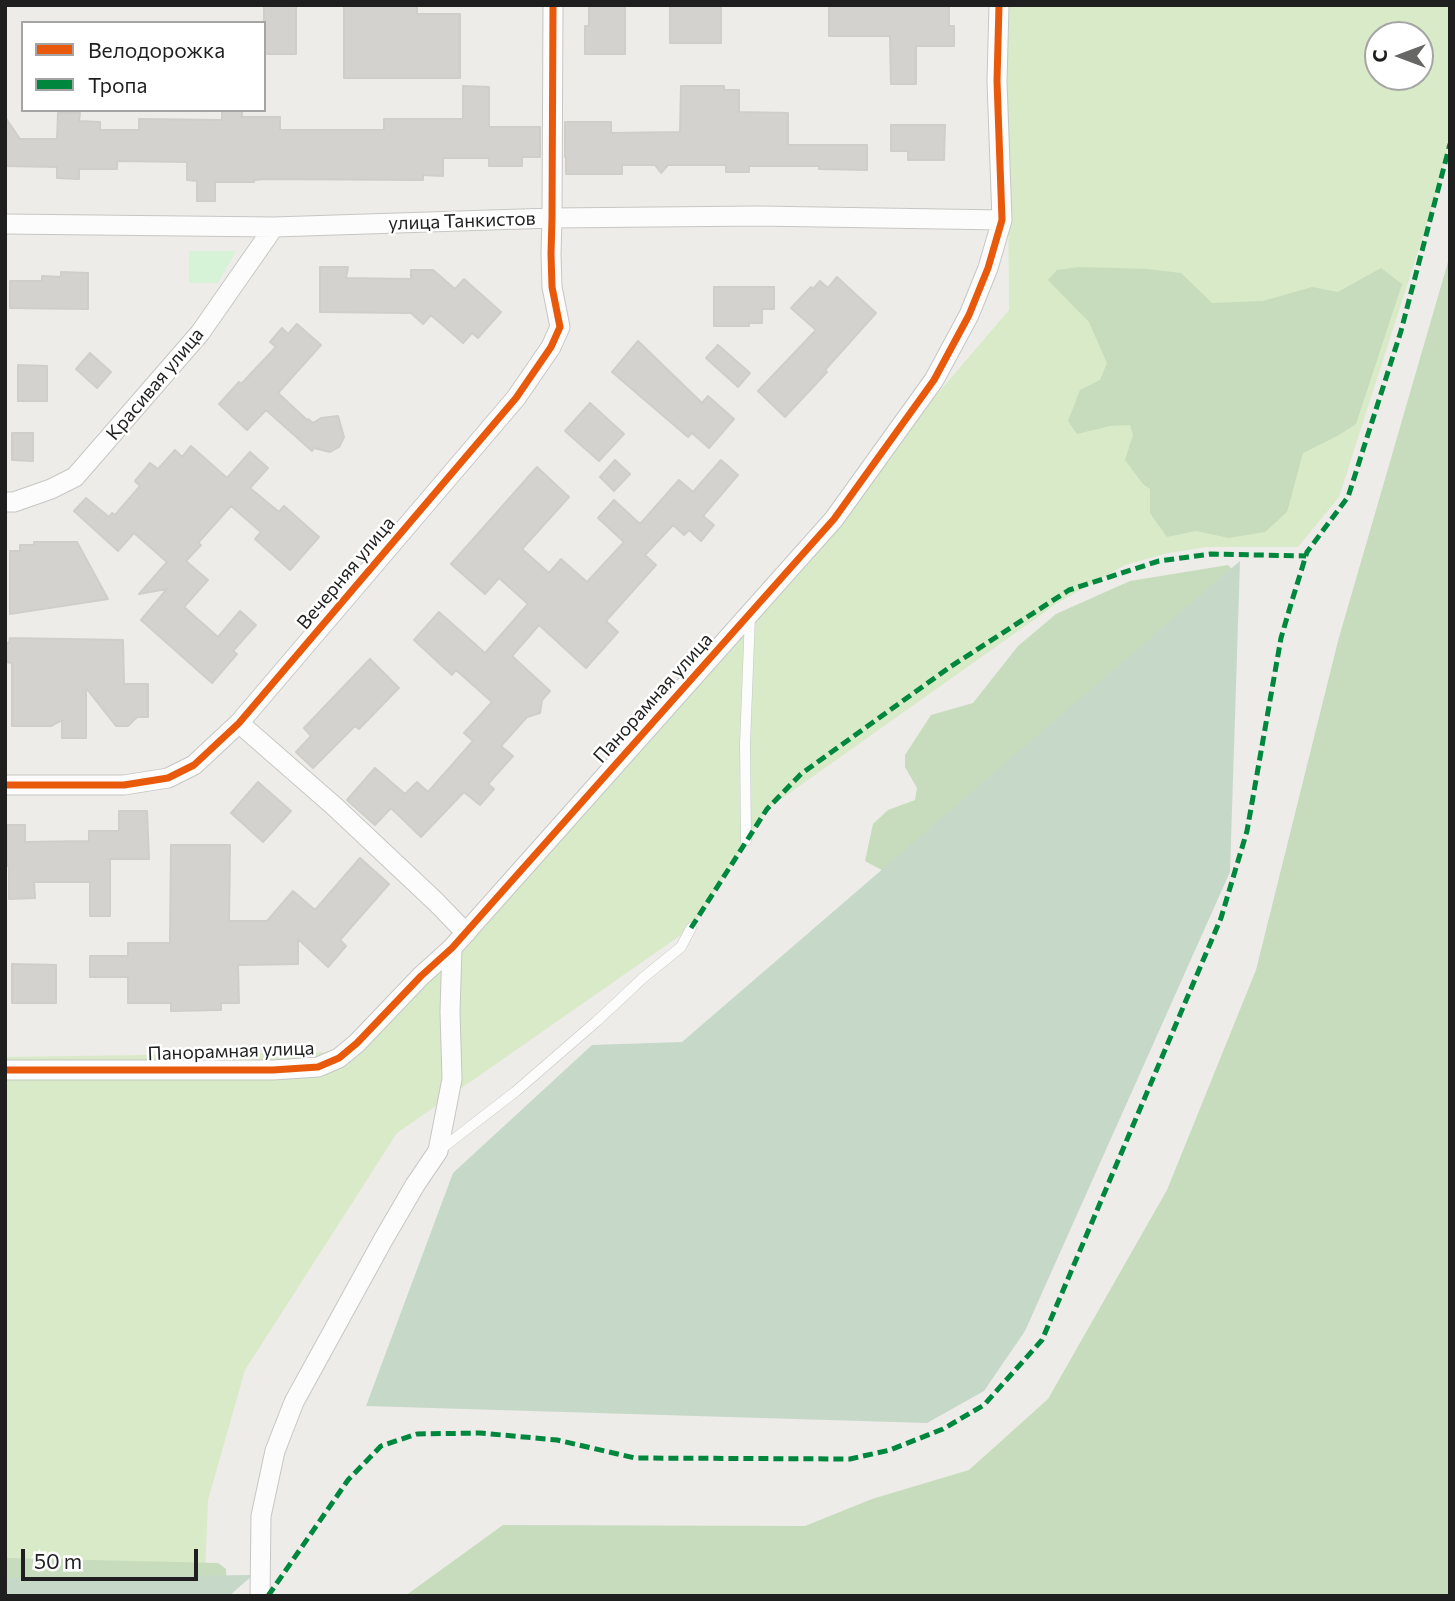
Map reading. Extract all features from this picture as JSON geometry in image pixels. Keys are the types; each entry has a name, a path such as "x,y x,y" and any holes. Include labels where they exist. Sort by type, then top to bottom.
{"street":[{"name":"Вечерняя улица","path":"5,785 124,785 168,778 194,765 239,723 516,398 551,347 560,327 552,287 551,254 553,5"},
{"name":"Панорамная улица","path":"5,1070 273,1070 318,1067 339,1058 357,1043 466,933 834,519 934,380 969,315 988,268 1002,220 997,81 999,5"},
{"name":"улица Танкистов","path":"5,224 274,227 552,218 759,216 1002,220"},
{"name":"Красивая улица","path":"5,502 14,502 51,489 75,477 200,333 274,227"},
{"path":"239,723 334,806 466,933"},
{"path":"260,1596 261,1516 275,1451 295,1402 415,1185 438,1151 452,1079 452,948"}],"lane":[{"path":"746,841 745,744 750,612"},
{"path":"438,1151 515,1092 681,947 691,928"}],"green space":[{"path":"1007,5 1450,5 1450,138 1438,189 1339,497 1298,547 1207,547 1168,553 1125,565 1059,602 767,809 691,928 397,1133 245,1370 208,1500 205,1575 5,1577 5,1057 354,1052 465,947 1009,310"},
{"path":"189,251 236,251 218,283 189,283"},
{"path":"1450,255 1450,1596 405,1596 503,1525 805,1526 872,1499 969,1470 1048,1399 1167,1190 1256,970 1338,641"},
{"path":"1080,267 1181,273 1212,303 1263,301 1312,287 1338,292 1381,268 1402,284 1356,424 1303,453 1287,512 1265,532 1229,538 1196,531 1167,537 1150,513 1150,489 1125,460 1133,435 1130,425 1110,426 1077,434 1068,421 1080,390 1100,380 1107,363 1089,322 1048,280 1057,270"},
{"path":"1240,561 1230,872 1025,1331 984,1391 927,1423 366,1406 453,1173 592,1045 682,1042"},
{"path":"1228,565 1236,573 891,875 865,861 873,824 888,810 915,800 917,788 905,767 905,755 931,715 973,703 1018,646 1056,614 1130,581"},
{"path":"5,1558 218,1563 226,1569 227,1589 222,1596 102,1596 5,1581"},
{"path":"253,1575 229,1596 5,1596 5,1578"}],"building":[{"path":"264,5 296,5 296,54 266,54"},
{"path":"344,5 417,5 417,14 460,14 460,78 344,78"},
{"path":"589,6 625,6 625,54 585,54 585,26 589,26"},
{"path":"670,6 721,6 721,43 670,43"},
{"path":"829,6 949,6 949,26 954,26 954,46 916,46 916,84 891,84 890,36 829,36"},
{"path":"463,86 489,87 489,127 540,127 540,157 522,157 522,166 489,166 489,158 443,158 443,176 423,175 423,180 265,179 254,182 215,182 215,201 197,201 197,181 187,180 187,162 117,161 117,169 79,169 79,179 57,178 57,167 5,166 5,117 20,139 57,139 58,113 80,113 79,121 100,122 100,130 139,130 139,119 222,120 222,112 242,112 242,117 280,117 280,130 384,130 384,119 463,119"},
{"path":"681,86 724,86 724,90 739,90 739,112 788,113 788,145 867,145 867,170 819,169 819,166 749,166 749,172 726,172 726,165 668,165 661,173 655,165 622,165 622,174 566,174 565,122 611,122 611,133 680,132"},
{"path":"891,125 945,125 944,160 908,160 908,151 891,151"},
{"path":"320,267 348,267 346,278 411,279 411,270 433,270 455,289 464,279 501,312 478,338 472,333 463,343 431,315 423,324 411,313 320,312"},
{"path":"61,272 88,273 88,309 10,308 10,281 42,281 42,276 61,277"},
{"path":"837,277 876,313 785,417 758,391 816,330 791,308 811,287 813,289 820,281 828,288"},
{"path":"714,287 774,287 774,309 762,309 762,323 749,323 749,326 714,326"},
{"path":"297,324 321,345 278,393 313,423 321,418 338,416 344,437 339,447 330,452 314,448 312,451 266,410 247,430 219,404 276,347 270,342 282,328 288,334"},
{"path":"638,341 702,403 708,396 734,419 709,448 692,433 688,437 612,372"},
{"path":"718,345 750,373 738,387 706,358"},
{"path":"90,353 111,372 97,388 76,369"},
{"path":"18,365 47,366 47,401 18,401"},
{"path":"590,403 624,434 599,461 565,431"},
{"path":"12,433 33,433 33,461 12,460"},
{"path":"191,446 227,478 250,452 268,468 250,488 279,512 284,506 319,537 290,570 255,539 261,532 231,506 198,543 201,545 186,561 208,580 184,607 218,637 240,611 256,625 233,651 237,654 212,683 141,620 167,589 139,594 167,562 134,533 118,551 74,511 86,498 109,517 112,513 115,515 140,486 135,481 150,463 158,469 175,450 182,457"},
{"path":"615,460 630,474 614,491 600,477"},
{"path":"721,460 738,475 703,516 714,525 701,541 689,530 684,535 673,525 645,555 656,565 606,621 618,632 586,668 539,625 512,656 550,691 542,700 540,713 527,717 501,746 513,756 488,784 494,789 480,805 464,792 421,837 391,808 375,825 347,800 375,768 405,794 417,782 428,792 473,741 464,733 492,702 456,670 452,675 414,640 439,612 485,653 528,604 499,578 485,594 451,564 537,467 569,497 522,549 549,573 561,559 587,582 624,542 598,518 614,500 640,524 679,480 693,492"},
{"path":"34,542 77,542 108,599 10,614 10,551 20,551 20,545 34,545"},
{"path":"10,638 123,640 124,684 148,684 148,717 137,717 128,726 116,726 86,688 86,738 62,738 62,720 51,726 12,726 12,663 5,662 5,643 9,643"},
{"path":"370,659 399,688 359,729 355,726 313,768 296,752 311,736 304,728"},
{"path":"258,782 291,811 263,842 231,813"},
{"path":"119,811 147,811 149,859 110,859 110,916 90,916 90,882 34,882 35,898 9,899 7,825 25,825 25,842 89,841 89,831 119,831"},
{"path":"171,845 230,845 229,921 267,921 293,891 315,910 360,858 389,884 340,940 346,946 328,967 298,939 298,964 238,965 239,1003 221,1003 221,1010 171,1011 171,1003 128,1003 128,977 90,977 90,956 128,956 128,943 170,943"},
{"path":"12,964 56,965 56,1003 12,1003"}],"marked path":[{"path":"268,1596 348,1480 381,1446 417,1434 480,1433 557,1440 635,1458 850,1459 890,1450 943,1429 984,1405 1042,1340 1221,918 1247,831 1281,638 1291,604 1307,552 1348,497 1401,331 1450,144"},
{"path":"691,928 767,809 801,774 950,667 1069,590 1159,561 1211,554 1306,556"}],"cycle path":[{"path":"5,785 124,785 168,778 194,765 239,723 516,398 551,347 560,327 552,287 551,254 553,5"},
{"path":"5,1070 273,1070 318,1067 339,1058 357,1043 421,976 452,948 834,519 934,380 969,315 988,268 1002,220 997,81 999,5"}]}
